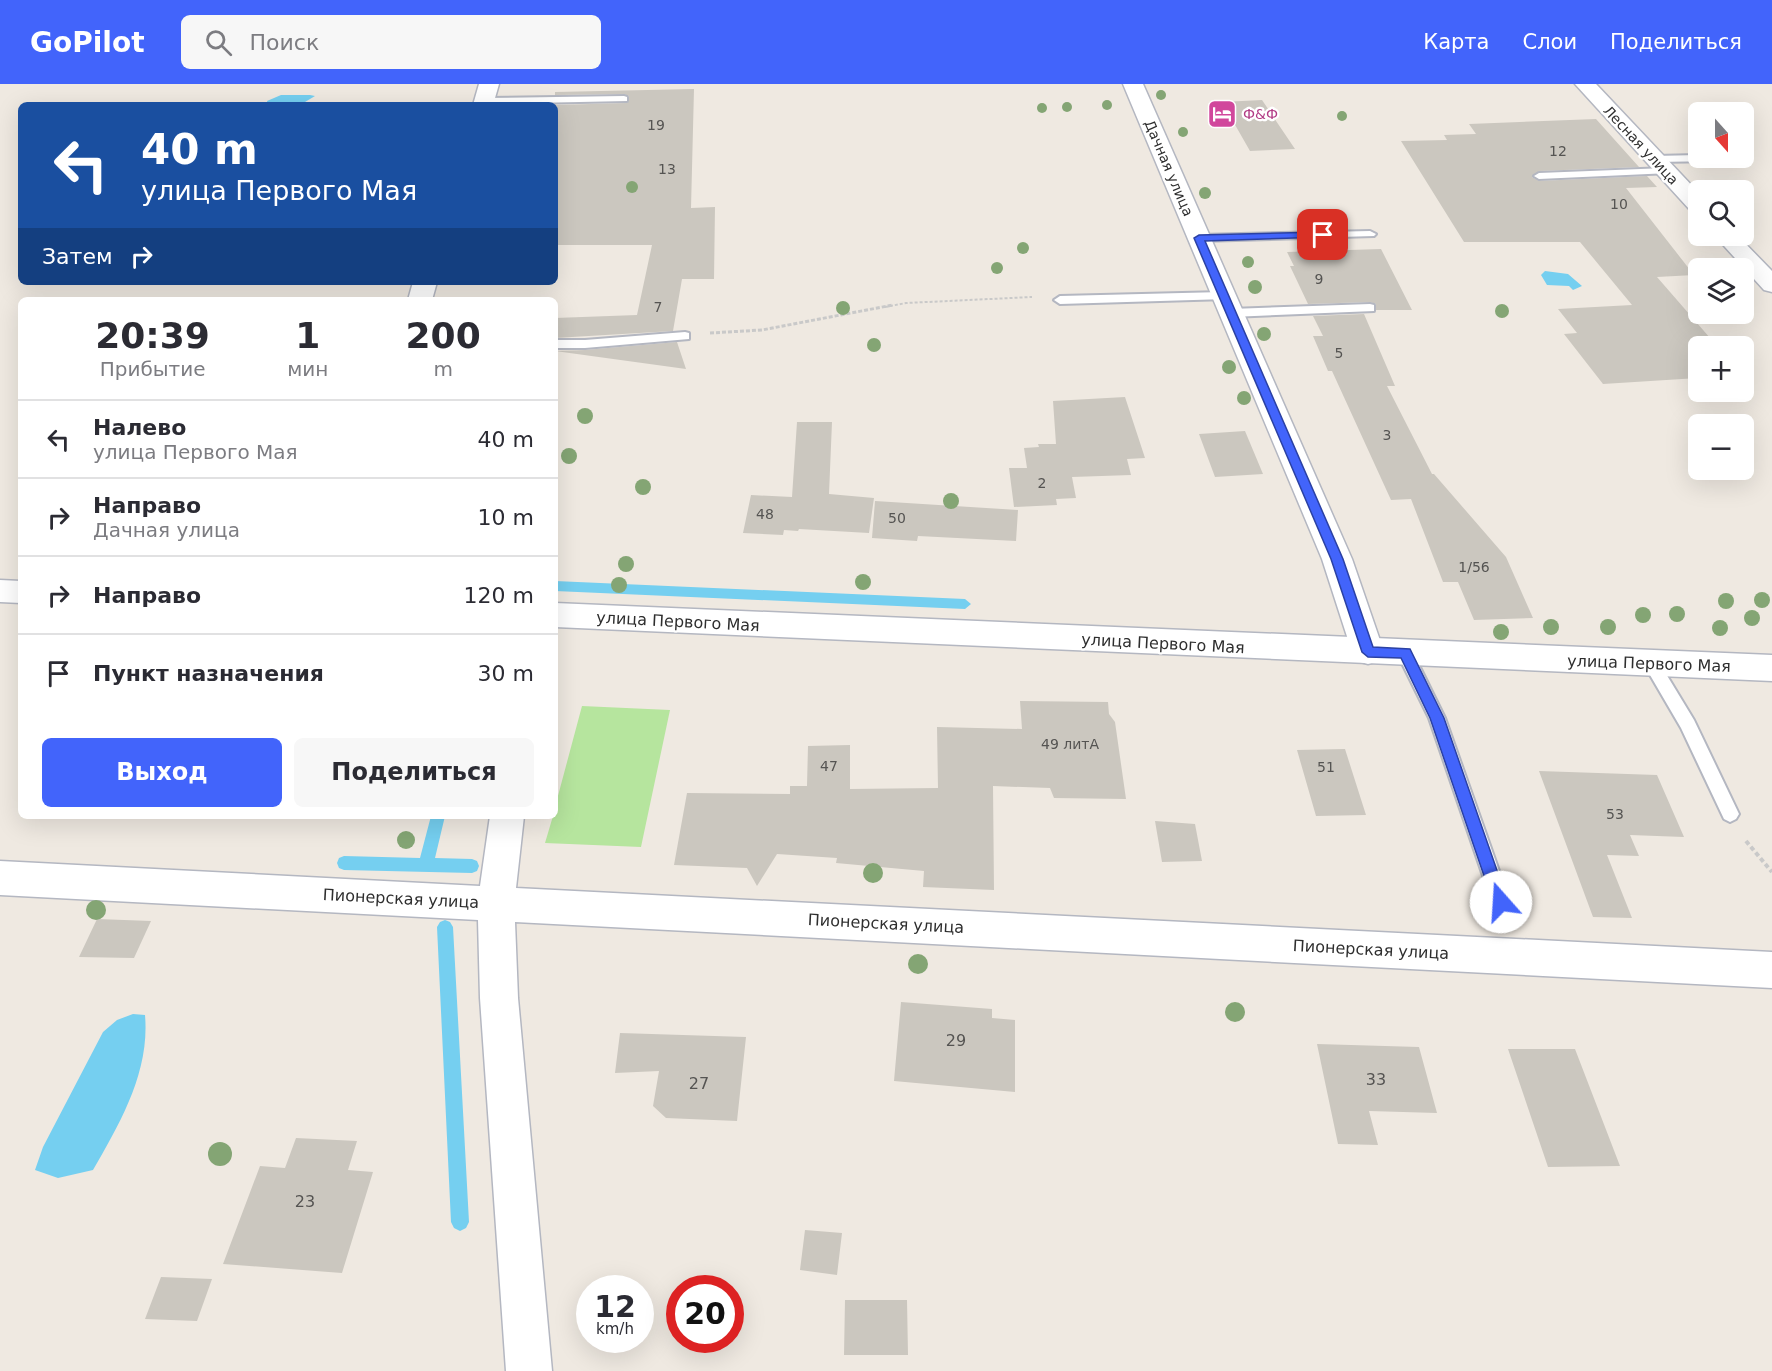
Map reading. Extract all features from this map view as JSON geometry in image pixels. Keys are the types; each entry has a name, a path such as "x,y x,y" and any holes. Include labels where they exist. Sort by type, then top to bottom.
{"street":[{"name":"Дачная улица","path":"1133,84 1337,559 1368,652"},
{"name":"Лесная улица","path":"1585,84 1688,194"},
{"path":"1735,246 1772,285"},
{"path":"0,591 18,592"},
{"name":"улица Первого Мая","path":"558,615 1772,669"},
{"path":"507,819 496,903 500,998 530,1371"},
{"name":"Пионерская улица","path":"0,878 1772,970"}],"lane":[{"path":"485,97 624,99"},
{"path":"1539,176 1688,162"},
{"path":"1199,238 1370,234"},
{"path":"1060,300 1370,308"},
{"path":"558,344 685,336"},
{"path":"1405,653 1437,718 1501,902"},
{"path":"1651,663 1692,734 1731,814"}],"path":[{"path":"685,336 762,330 906,303 1048,296 1060,300"},
{"path":"1731,814 1741,835 1772,872"}],"green space":[{"path":"582,706 670,710 641,847 545,843 552,819 558,819 558,796"}],"water":[{"path":"281,95 315,96 305,102 267,101"},
{"path":"1545,271 1568,274 1582,286 1573,290 1569,286 1547,285 1541,275"},
{"path":"133,1014 145,1015 143,1057 138,1077 123,1115 93,1170 58,1178 35,1170 43,1147 103,1032 117,1020"}],"building":[{"path":"694,89 691,208 715,207 714,279 682,279 673,331 558,338 558,318 637,315 652,245 558,245 558,105 627,103 629,96 624,94 555,95 555,92"},
{"path":"1262,100 1295,149 1250,151 1222,102"},
{"path":"1596,119 1639,167 1539,171 1532,177 1539,181 1647,176 1657,187 1626,188 1688,267 1688,275 1657,277 1688,313 1688,324 1698,324 1708,336 1688,336 1688,379 1603,384 1564,334 1577,333 1558,309 1632,305 1580,242 1464,242 1401,141 1447,140 1444,135 1476,134 1469,124"},
{"path":"1381,249 1412,310 1376,310 1376,304 1370,302 1308,304 1290,266 1294,266 1287,252"},
{"path":"1364,314 1395,386 1387,386 1432,474 1506,557 1533,618 1474,620 1458,582 1443,582 1411,499 1391,500 1332,371 1328,371 1313,336 1323,336 1313,316"},
{"path":"677,342 686,369 558,351"},
{"path":"1125,397 1145,458 1127,459 1131,475 1072,477 1076,498 1056,499 1057,505 1014,507 1009,468 1027,468 1024,448 1039,447 1038,444 1056,444 1053,401"},
{"path":"797,422 832,422 829,494 874,498 869,533 799,529 798,531 784,530 783,535 743,533 751,495 792,497"},
{"path":"1245,431 1263,474 1215,477 1199,434"},
{"path":"875,501 1018,510 1016,541 918,536 917,541 872,538"},
{"path":"1020,701 1108,702 1109,714 1115,722 1126,799 1054,798 1050,788 993,786 994,890 923,887 924,871 836,863 837,858 777,854 757,886 747,868 674,865 687,793 790,794 790,786 807,786 808,746 850,745 850,789 938,788 937,727 1022,729"},
{"path":"1345,749 1366,815 1316,816 1297,750"},
{"path":"1539,771 1657,775 1684,837 1630,835 1639,856 1607,855 1632,918 1593,917"},
{"path":"1155,821 1195,824 1202,861 1162,862"},
{"path":"97,919 151,921 134,958 79,957"},
{"path":"901,1002 992,1009 992,1018 1015,1020 1015,1092 894,1081"},
{"path":"620,1033 746,1037 737,1121 666,1118 653,1106 659,1071 615,1073"},
{"path":"1317,1044 1419,1047 1437,1113 1369,1111 1378,1145 1338,1144"},
{"path":"1508,1049 1575,1049 1620,1166 1548,1167"},
{"path":"296,1138 357,1141 348,1170 373,1172 342,1273 223,1264 260,1166 285,1168"},
{"path":"805,1230 842,1233 837,1275 800,1270"},
{"path":"161,1277 212,1279 197,1321 145,1319"},
{"path":"845,1300 907,1300 908,1355 844,1355"}],"waterway":[{"path":"558,586 965,604"},
{"path":"426,865 437,819"},
{"path":"344,863 426,865"},
{"path":"426,865 472,866"},
{"path":"445,927 460,1222"}],"place":[{"name":"Ф&Ф","path":"1222,114"}],"route":[{"path":"1323,235 1199,238 1337,559 1368,652 1405,653 1437,718 1501,902"}]}
